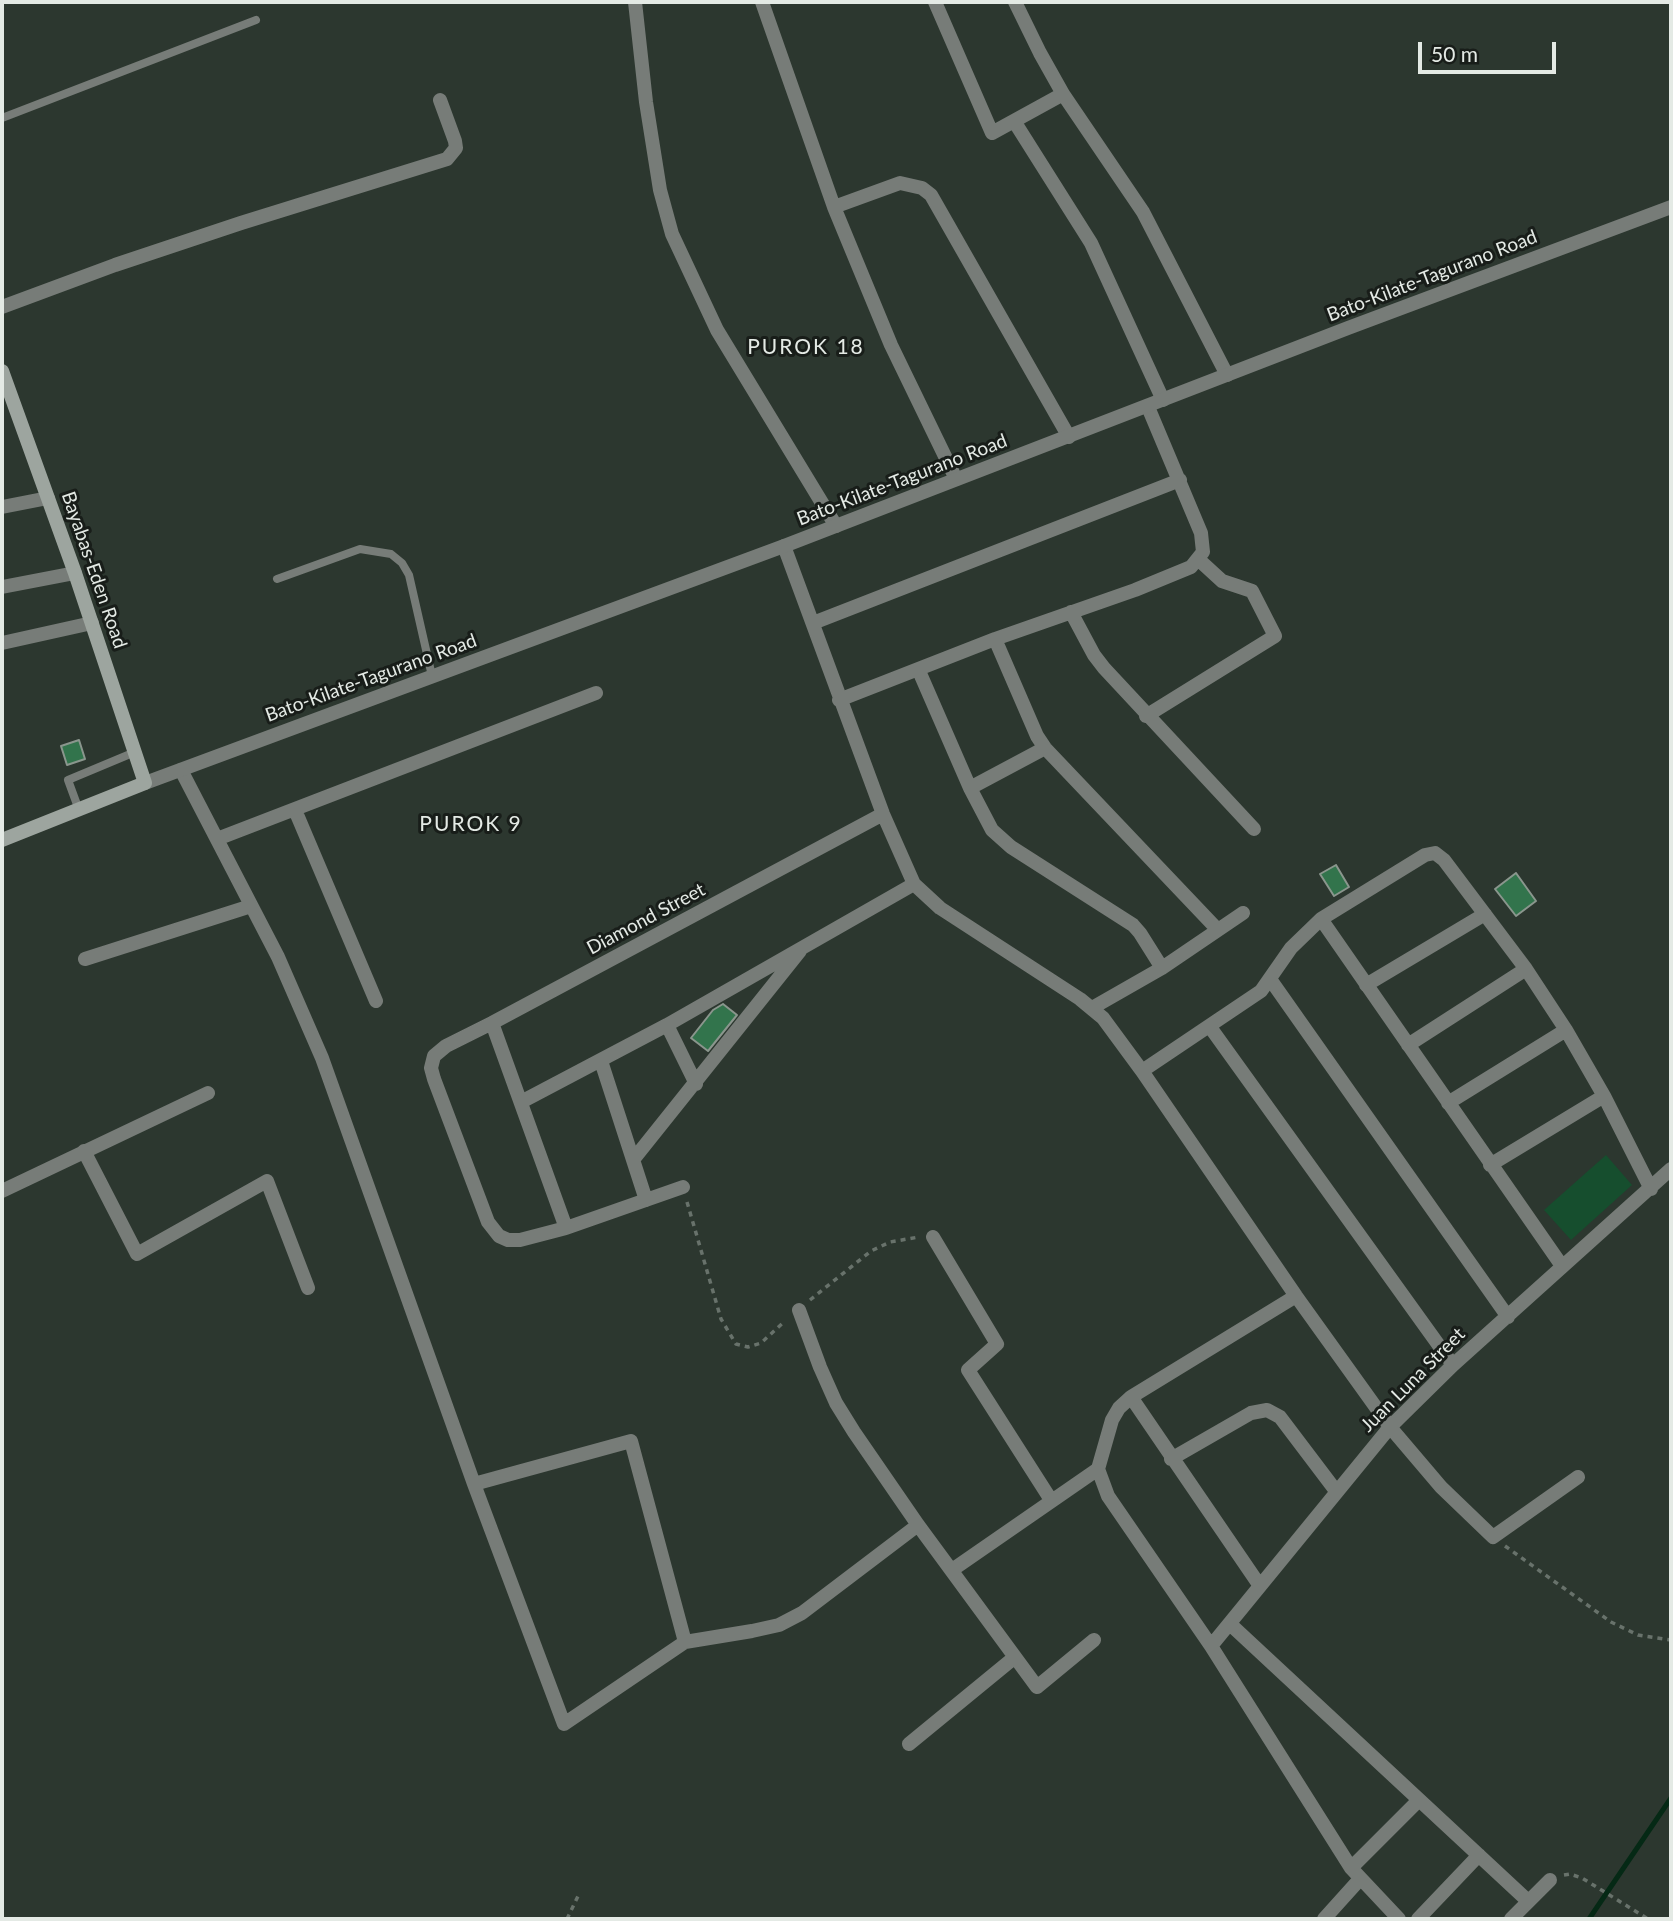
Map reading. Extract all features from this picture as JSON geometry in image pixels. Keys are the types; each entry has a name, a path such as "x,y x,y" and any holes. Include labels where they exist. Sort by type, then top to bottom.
{"main road":[{"name":"Bayabas-Eden Road","path":"2,371 75,573 145,783"},
{"path":"2,840 145,783"}],"street":[{"path":"635,2 646,102 660,190 673,234 717,330 836,526"},
{"path":"762,2 834,206 891,345 957,479"},
{"path":"935,2 992,133 1063,94"},
{"path":"1015,2 1063,94 1143,212 1227,375"},
{"path":"2,307 115,265 241,223 447,159 453,154 455,141 440,100"},
{"path":"1014,121 1091,243 1163,400"},
{"path":"834,206 900,183 922,188 932,195 1069,437"},
{"name":"Bato-Kilate-Tagurano Road","path":"145,783 784,546 1671,207"},
{"path":"839,700 919,671 995,639 1179,574 1191,567 1203,552 1201,533 1148,407"},
{"path":"813,623 1180,480"},
{"path":"2,507 48,498"},
{"path":"784,546 839,700 883,814 914,884 940,908 1092,1008 1114,1030 1296,1296 1390,1427 1441,1487 1493,1537 1578,1477"},
{"path":"1146,716 1275,636 1252,591 1222,581 1198,559"},
{"path":"2,587 75,573"},
{"path":"1071,612 1094,655 1146,716 1254,829"},
{"path":"2,643 92,623"},
{"path":"995,639 1037,736 1045,748 1218,930"},
{"path":"919,671 970,788 992,830 1001,839 1133,925 1162,968"},
{"path":"217,839 596,693"},
{"path":"970,788 1045,748"},
{"path":"181,770 297,997 322,1058 474,1484 564,1724 685,1642 779,1625 802,1613 918,1525"},
{"path":"295,810 376,1001"},
{"name":"Diamond Street","path":"566,1228 520,1240 508,1240 488,1222 434,1079 432,1062 439,1050 883,814"},
{"path":"1142,1071 1248,1001 1270,979 1291,948 1321,919 1430,853 1435,853 1444,860 1526,969 1566,1030 1604,1096 1651,1189"},
{"path":"521,1102 667,1025 914,884"},
{"path":"85,958 251,906"},
{"path":"1092,1008 1162,968 1243,913"},
{"path":"1366,985 1485,914"},
{"path":"1321,919 1562,1266"},
{"path":"633,1160 805,945"},
{"path":"1408,1045 1526,969"},
{"path":"1270,979 1508,1317"},
{"path":"492,1023 566,1228 683,1186"},
{"path":"667,1025 696,1084"},
{"path":"1210,1027 1453,1365"},
{"path":"1448,1104 1566,1030"},
{"path":"601,1061 646,1200"},
{"path":"3,1189 208,1093"},
{"path":"1490,1165 1604,1096"},
{"path":"84,1151 137,1254 267,1181 308,1288"},
{"name":"Juan Luna Street","path":"1211,1646 1390,1427 1453,1365 1671,1169"},
{"path":"933,1237 997,1344 968,1370 1051,1500"},
{"path":"1296,1296 1131,1397 1119,1408 1112,1420 1098,1469 1108,1496 1211,1646 1355,1874 1399,1919"},
{"path":"799,1310 836,1403 918,1525 1037,1687 1094,1640"},
{"path":"1131,1397 1260,1586"},
{"path":"1171,1459 1251,1413 1267,1410 1280,1417 1336,1491"},
{"path":"474,1484 631,1441 685,1642"},
{"path":"952,1570 1098,1469"},
{"path":"1230,1624 1528,1901"},
{"path":"909,1744 1015,1657"},
{"path":"1324,1919 1355,1874 1419,1800"},
{"path":"1418,1919 1479,1855"},
{"path":"1511,1919 1550,1880"}],"lane":[{"path":"2,118 256,20"},
{"path":"277,579 360,549 391,554 402,563 409,575 432,676"},
{"path":"79,810 68,780 135,752"}],"path":[{"path":"683,1186 721,1319 736,1343 748,1347 761,1343 871,1251 890,1242 911,1237 933,1237"},
{"path":"1493,1537 1611,1622 1638,1635 1671,1640"},
{"path":"1550,1880 1570,1874 1581,1878 1647,1919"},
{"path":"567,1919 579,1894"}],"green space":[{"path":"1606,1155 1632,1185 1571,1240 1544,1210"}],"building":[{"path":"79,740 85,759 67,765 61,746"},
{"path":"1336,865 1349,887 1334,896 1320,874"},
{"path":"1516,873 1536,901 1516,916 1495,889"},
{"path":"723,1004 737,1015 708,1051 691,1038 713,1010"}],"waterway":[{"path":"1589,1919 1671,1798"}],"district":[{"name":"PUROK 18","path":"806,347"},
{"name":"PUROK 9","path":"471,824"}]}
